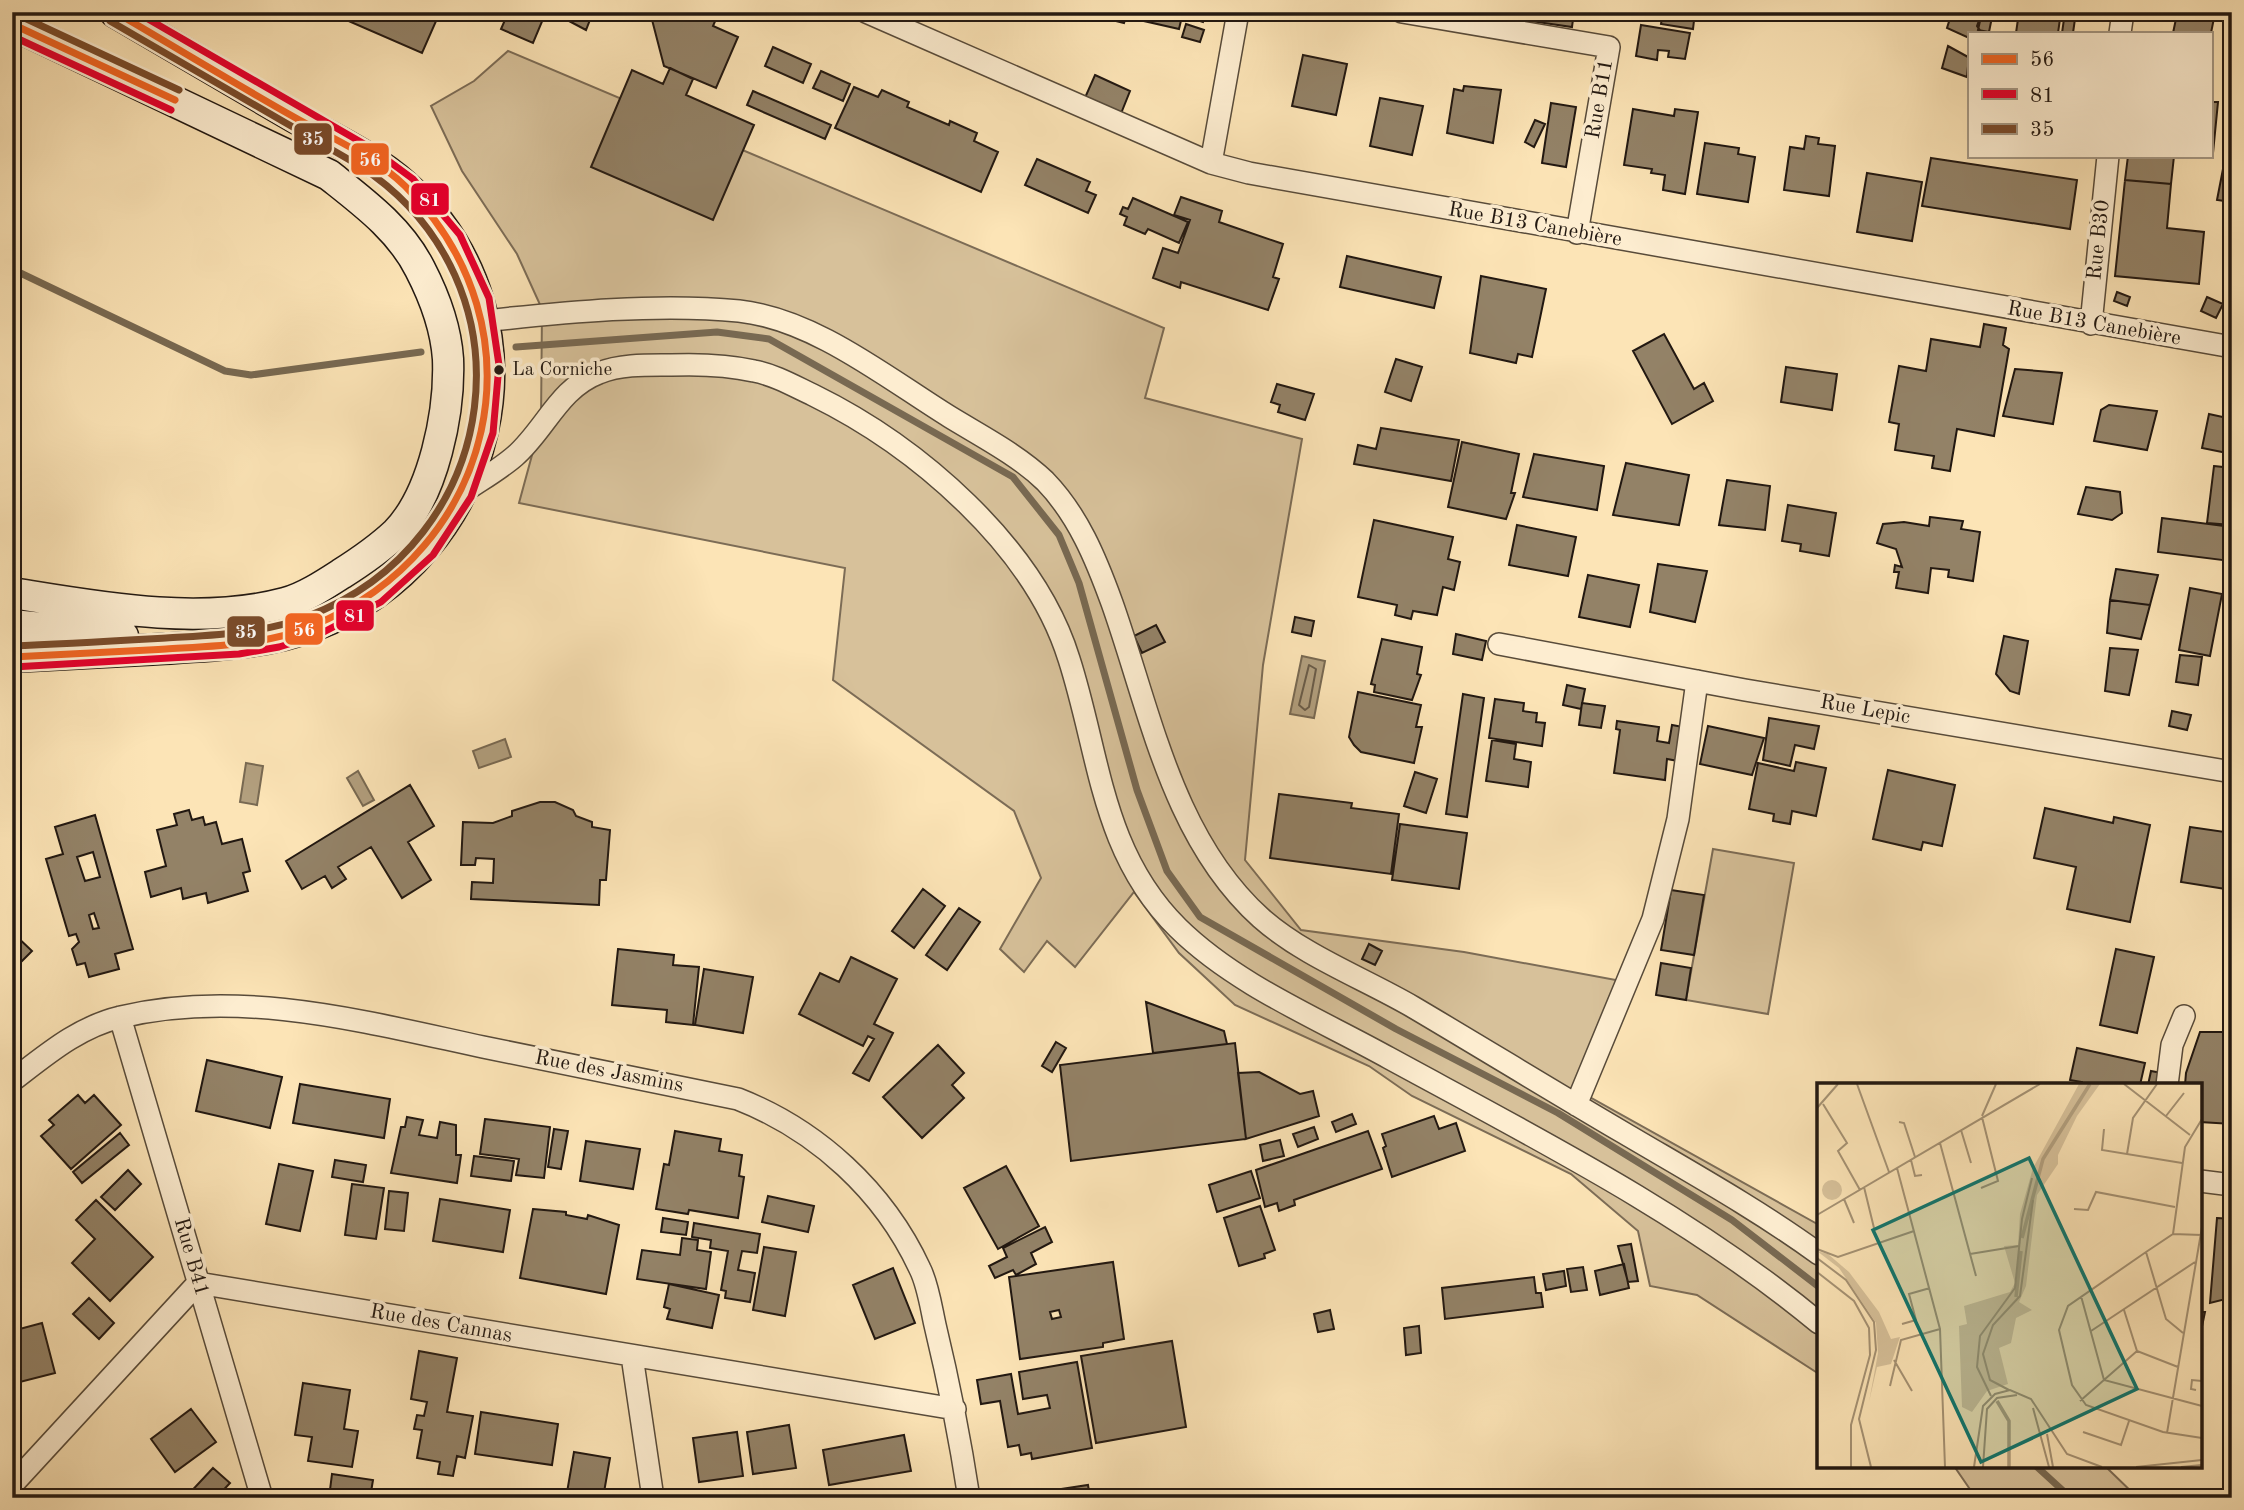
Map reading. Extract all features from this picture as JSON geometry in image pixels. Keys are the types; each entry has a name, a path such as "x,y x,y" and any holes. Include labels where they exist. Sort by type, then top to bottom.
{"main road":[{"path":"12,657 216,645 312,626 355,606 404,571 440,528 462,493 486,421 490,358 484,321 463,258 405,186 355,150 115,12"},
{"path":"12,24 329,175 371,208 397,236 419,268 443,327 448,359 439,446 414,506 397,532 367,558 327,583 288,603 241,612 92,606 12,593"},
{"path":"12,625 216,645"}],"street":[{"name":"Rue B13 Canebière","path":"866,12 1211,163 1577,233 2232,347"},
{"path":"1211,163 1238,12"},
{"name":"Rue B11","path":"1402,12 1609,47 1577,233"},
{"path":"2120,32 2123,12"},
{"name":"Rue B30","path":"2091,324 2108,158"},
{"path":"484,321 642,310 739,311 772,317 813,332 1007,453 1043,480 1077,521 1112,602 1164,764 1195,829 1227,881 1262,918 1297,944 1373,984 1742,1202 1817,1253"},
{"path":"462,493 517,455 576,386 597,373 618,368 694,364 752,370 779,378 850,413 924,468 992,528 1045,603 1069,657 1101,790 1112,823 1148,893 1178,928 1250,981 1592,1170 1766,1280 1817,1321"},
{"name":"Rue Lepic","path":"1499,644 1697,681 2232,772"},
{"path":"1576,1105 1653,919 1678,819 1697,681"},
{"name":"Rue des Jasmins","path":"12,1081 63,1041 120,1017 211,1007 277,1009 337,1017 738,1099 762,1108 823,1146 852,1170 901,1233 922,1271 955,1409 969,1498"},
{"path":"2167,1083 2172,1045 2184,1016"},
{"name":"Rue B41","path":"120,1017 262,1498"},
{"path":"2202,1181 2232,1185"},
{"path":"12,1485 198,1283"},
{"name":"Rue des Cannas","path":"198,1283 955,1409"},
{"path":"632,1356 653,1498"}],"shaded area":[{"path":"508,51 1164,328 1145,398 1302,439 1263,665 1245,860 1301,930 1464,952 1632,983 1588,1096 1817,1224 1817,1373 1697,1295 1650,1286 1638,1231 1571,1174 1412,1096 1369,1066 1235,1005 1179,953 1134,892 1075,967 1047,941 1024,972 1000,949 1041,878 1014,811 833,680 845,568 519,503 541,422 542,309 517,254 462,171 431,106 474,81"},
{"path":"1713,849 1794,863 1768,1014 1686,1000"},
{"path":"1955,1468 2107,1468 2138,1498 1976,1498"}],"water":[{"path":"1302,656 1325,661 1314,718 1290,714"},
{"path":"505,739 511,757 479,768 473,751"},
{"path":"246,763 263,766 257,805 240,802"},
{"path":"358,771 374,800 363,806 347,778"}],"building":[{"path":"339,12 440,12 422,53 337,16"},
{"path":"486,12 504,12 501,19"},
{"path":"518,12 546,12 533,43 501,29 505,20"},
{"path":"552,12 593,12 586,30"},
{"path":"650,12 719,12 713,26 738,37 716,88 664,66"},
{"path":"1110,12 1183,12 1179,29 1126,17 1124,23 1108,19"},
{"path":"1186,12 1206,12 1203,22 1184,16"},
{"path":"1491,12 1574,12 1572,27 1510,18 1509,26 1489,23"},
{"path":"1663,12 1695,12 1693,29 1661,24"},
{"path":"1952,12 1982,12 1977,26 1981,32 1968,32 1968,38 1947,28"},
{"path":"1982,12 1993,12 1989,32 1978,30"},
{"path":"2019,12 2061,12 2058,32 2016,32"},
{"path":"2065,12 2076,12 2073,32 2062,32"},
{"path":"2177,14 2214,18 2211,32 2173,32"},
{"path":"1186,24 1204,30 1200,42 1182,37"},
{"path":"1641,25 1690,33 1685,59 1668,57 1669,51 1658,50 1657,60 1636,56"},
{"path":"1948,46 1968,57 1967,77 1942,68"},
{"path":"773,47 811,64 803,83 765,66"},
{"path":"1303,55 1347,64 1336,115 1292,106"},
{"path":"670,68 693,79 686,95 754,125 713,220 591,167 632,70 663,84"},
{"path":"821,71 850,84 843,101 813,88"},
{"path":"1095,75 1130,91 1120,116 1084,100"},
{"path":"1464,86 1501,90 1493,143 1447,133 1454,89 1463,91"},
{"path":"854,87 878,97 882,90 909,102 907,107 949,125 950,121 977,133 974,141 998,152 981,192 835,128"},
{"path":"753,91 831,125 825,139 747,105"},
{"path":"1380,98 1423,106 1412,155 1370,146"},
{"path":"2212,102 2218,102 2213,153"},
{"path":"1551,103 1576,107 1566,167 1542,163"},
{"path":"1633,109 1674,116 1675,109 1698,112 1685,194 1663,190 1665,175 1651,173 1652,169 1624,165"},
{"path":"1535,120 1545,124 1534,147 1525,142"},
{"path":"1806,136 1819,138 1818,144 1835,146 1829,196 1784,190 1790,147 1804,149"},
{"path":"1705,143 1739,148 1738,154 1755,157 1748,202 1697,194"},
{"path":"1931,158 2077,180 2070,229 1922,206"},
{"path":"2128,158 2174,158 2171,184 2125,180"},
{"path":"1037,159 1090,182 1086,191 1096,195 1088,213 1025,185"},
{"path":"2223,169 2232,171 2232,202 2217,200"},
{"path":"1867,173 1922,182 1912,241 1857,232"},
{"path":"2125,180 2171,184 2167,228 2204,232 2199,284 2115,276"},
{"path":"1181,197 1222,211 1219,222 1283,244 1273,277 1279,279 1268,310 1181,282 1180,288 1153,278 1163,248 1178,253 1190,220 1174,215"},
{"path":"1133,198 1188,222 1179,243 1148,229 1145,234 1124,225 1127,217 1120,214 1123,207 1128,209"},
{"path":"1347,256 1441,277 1434,308 1340,287"},
{"path":"1481,276 1546,289 1532,357 1518,354 1516,363 1470,353"},
{"path":"2117,292 2130,297 2127,306 2114,301"},
{"path":"2207,297 2223,304 2216,318 2201,311"},
{"path":"1984,324 2006,328 2003,345 2009,349 1994,436 1957,429 1950,471 1932,468 1934,456 1895,450 1899,424 1889,422 1899,366 1926,371 1931,339 1980,347"},
{"path":"1664,334 1694,389 1704,383 1713,401 1672,424 1633,351"},
{"path":"1396,359 1422,367 1411,401 1385,392"},
{"path":"1786,367 1837,374 1832,410 1781,402"},
{"path":"2015,369 2062,373 2053,424 2003,416"},
{"path":"1277,384 1314,394 1305,420 1278,412 1280,405 1271,402"},
{"path":"2109,405 2157,411 2147,450 2094,441 2101,410"},
{"path":"2209,414 2232,419 2232,454 2202,448"},
{"path":"1381,428 1459,440 1451,481 1354,464 1358,445 1376,449"},
{"path":"1462,442 1519,454 1511,493 1515,493 1506,519 1448,507"},
{"path":"1534,454 1604,466 1597,510 1523,497"},
{"path":"1626,463 1689,475 1679,525 1613,515"},
{"path":"2214,466 2232,468 2232,525 2207,523"},
{"path":"1727,480 1770,486 1765,530 1719,525"},
{"path":"2086,487 2120,492 2122,513 2112,520 2078,514"},
{"path":"1788,505 1836,513 1829,556 1800,551 1801,544 1782,541"},
{"path":"1930,517 1963,521 1961,529 1980,532 1973,581 1948,577 1949,570 1931,568 1928,593 1896,588 1899,572 1894,572 1895,565 1902,567 1896,549 1877,543 1883,524 1904,522 1929,526"},
{"path":"2162,518 2232,527 2230,561 2158,552"},
{"path":"1374,520 1453,537 1448,559 1460,562 1454,590 1443,587 1437,615 1413,611 1411,619 1395,615 1397,605 1358,597"},
{"path":"1517,525 1576,537 1568,576 1509,565"},
{"path":"1658,564 1707,571 1695,622 1650,612"},
{"path":"2116,569 2158,575 2150,605 2110,600"},
{"path":"1588,575 1639,585 1630,627 1579,617"},
{"path":"2232,584 2232,613 2228,612"},
{"path":"2190,588 2222,594 2210,656 2179,650"},
{"path":"2110,600 2150,605 2141,639 2107,633"},
{"path":"1295,617 1314,621 1311,636 1292,632"},
{"path":"1156,625 1165,642 1142,653 1134,636"},
{"path":"1456,634 1486,641 1482,660 1453,654"},
{"path":"2004,636 2028,641 2019,694 2010,691 1996,674"},
{"path":"1382,639 1422,647 1417,674 1421,675 1412,700 1374,692 1375,685 1371,684"},
{"path":"2110,648 2138,650 2129,695 2105,691"},
{"path":"2180,655 2202,657 2198,685 2176,682"},
{"path":"1567,685 1585,689 1581,709 1563,705"},
{"path":"1358,692 1421,705 1416,727 1422,727 1414,763 1361,752 1354,745 1349,737"},
{"path":"1463,694 1484,698 1467,817 1446,814"},
{"path":"1495,699 1524,703 1523,711 1537,713 1536,722 1545,723 1542,746 1489,738"},
{"path":"1582,703 1605,706 1601,728 1579,725"},
{"path":"2172,711 2191,715 2187,730 2169,726"},
{"path":"1769,718 1819,726 1814,749 1795,745 1790,766 1763,760"},
{"path":"1617,721 1659,727 1657,741 1669,743 1672,725 1683,727 1678,761 1667,759 1665,780 1614,773 1620,730 1616,729"},
{"path":"1708,726 1764,738 1752,775 1700,764"},
{"path":"1492,740 1516,744 1514,759 1531,762 1528,787 1486,781"},
{"path":"1796,762 1826,768 1816,816 1792,811 1790,824 1773,821 1774,814 1749,809 1758,763 1794,771"},
{"path":"1888,770 1955,785 1942,846 1923,842 1921,850 1873,839"},
{"path":"1415,772 1437,779 1426,813 1404,806"},
{"path":"410,785 434,826 408,842 431,880 402,898 371,847 338,867 346,879 332,888 325,876 302,889 286,861"},
{"path":"1279,794 1352,803 1351,808 1399,814 1391,874 1270,858"},
{"path":"540,802 555,802 573,810 576,816 592,822 592,827 610,830 606,880 600,880 599,905 471,899 472,882 493,883 494,859 476,858 475,865 461,865 463,822 493,823 512,816 512,811"},
{"path":"2045,808 2113,823 2114,817 2150,825 2130,922 2067,909 2076,867 2034,858"},
{"path":"189,810 192,820 203,817 205,825 216,822 222,844 242,839 250,871 243,873 248,891 208,903 206,893 183,899 181,888 151,897 145,872 166,866 157,830 177,825 174,814"},
{"path":"95,815 133,949 115,954 119,969 89,977 85,963 77,965 72,949 79,942 76,934 69,936 46,859 63,854 55,827","holes":["93,852 100,877 85,881 77,857","94,913 99,928 93,929 89,915"]},
{"path":"1400,824 1467,833 1459,889 1392,880"},
{"path":"2190,827 2232,833 2232,890 2181,882"},
{"path":"923,889 945,906 914,948 892,931"},
{"path":"1671,890 1704,895 1694,955 1661,950"},
{"path":"959,908 980,922 947,970 926,955"},
{"path":"12,932 32,951 12,971"},
{"path":"1369,944 1382,951 1375,965 1362,959"},
{"path":"618,949 674,955 673,965 699,967 693,1025 666,1022 667,1010 612,1005"},
{"path":"2116,949 2154,957 2137,1033 2100,1025"},
{"path":"851,957 897,979 874,1024 893,1033 869,1081 853,1073 874,1039 868,1036 863,1046 799,1014 820,973 839,982"},
{"path":"1661,963 1691,968 1686,1000 1656,995"},
{"path":"704,969 753,977 743,1033 695,1025"},
{"path":"1146,1002 1224,1031 1227,1044 1153,1053"},
{"path":"2200,1032 2232,1032 2232,1124 2202,1122 2202,1083 2185,1083"},
{"path":"1056,1042 1066,1048 1052,1072 1042,1066"},
{"path":"1235,1043 1246,1139 1071,1161 1060,1065"},
{"path":"938,1045 964,1073 952,1085 964,1098 922,1138 883,1097"},
{"path":"2077,1048 2145,1063 2140,1083 2082,1083 2070,1080"},
{"path":"207,1060 282,1077 270,1128 196,1111"},
{"path":"2151,1071 2162,1073 2160,1083 2148,1083"},
{"path":"1259,1072 1300,1094 1313,1091 1319,1116 1246,1139 1238,1073"},
{"path":"300,1084 390,1099 384,1138 293,1123"},
{"path":"78,1095 85,1103 94,1095 121,1125 71,1169 41,1136 54,1125 49,1120"},
{"path":"1352,1114 1356,1124 1336,1132 1332,1122"},
{"path":"1434,1116 1439,1129 1456,1123 1465,1151 1392,1177 1383,1148 1386,1146 1382,1134"},
{"path":"407,1117 423,1120 419,1135 437,1138 440,1122 456,1125 456,1155 461,1155 457,1183 391,1173 401,1127 405,1127"},
{"path":"485,1119 550,1127 544,1178 516,1175 519,1159 480,1154"},
{"path":"1314,1127 1318,1139 1298,1147 1293,1134"},
{"path":"554,1129 568,1131 561,1169 548,1167"},
{"path":"675,1131 721,1139 719,1151 742,1155 739,1176 744,1177 738,1218 689,1210 688,1214 656,1209 664,1164 669,1165"},
{"path":"1368,1131 1382,1169 1294,1200 1295,1205 1279,1211 1277,1203 1265,1207 1256,1170"},
{"path":"120,1133 129,1145 82,1183 73,1172"},
{"path":"1280,1140 1284,1156 1263,1161 1260,1145"},
{"path":"586,1141 640,1149 633,1189 580,1181"},
{"path":"474,1156 514,1161 511,1181 471,1176"},
{"path":"335,1160 366,1165 363,1182 332,1177"},
{"path":"279,1164 313,1171 300,1231 266,1224"},
{"path":"1006,1166 1039,1226 998,1249 964,1188"},
{"path":"128,1170 141,1184 115,1210 101,1197"},
{"path":"1251,1171 1260,1198 1217,1212 1209,1185"},
{"path":"352,1184 384,1188 376,1239 345,1235"},
{"path":"389,1191 408,1193 404,1231 385,1229"},
{"path":"768,1196 814,1206 808,1232 762,1222"},
{"path":"440,1199 510,1210 503,1252 433,1241"},
{"path":"96,1200 153,1257 110,1301 72,1263 95,1239 76,1220"},
{"path":"1260,1206 1275,1250 1264,1254 1265,1258 1239,1266 1224,1218"},
{"path":"533,1209 566,1212 566,1215 587,1219 588,1215 619,1225 606,1294 520,1278"},
{"path":"663,1218 688,1222 686,1235 661,1232"},
{"path":"2217,1218 2232,1219 2232,1279 2226,1299 2210,1303"},
{"path":"694,1223 760,1234 757,1253 742,1251 738,1270 755,1273 750,1302 725,1298 726,1291 721,1290 728,1251 710,1248 711,1240 692,1237"},
{"path":"1045,1227 1052,1242 1031,1253 1036,1264 1016,1275 1013,1270 995,1278 989,1266 1007,1257 1003,1248"},
{"path":"682,1238 698,1240 697,1250 711,1252 706,1289 637,1279 642,1250 680,1255"},
{"path":"1631,1244 1638,1281 1628,1282 1618,1246"},
{"path":"764,1247 796,1252 785,1316 753,1310"},
{"path":"1113,1262 1124,1339 1103,1343 1103,1347 1020,1359 1009,1277","holes":["1059,1310 1061,1317 1052,1319 1050,1312"]},
{"path":"1624,1264 1629,1288 1600,1295 1595,1271"},
{"path":"1583,1267 1587,1290 1571,1292 1567,1269"},
{"path":"893,1268 915,1323 875,1339 853,1285"},
{"path":"1564,1271 1566,1286 1546,1290 1543,1274"},
{"path":"1534,1277 1536,1293 1541,1293 1543,1307 1445,1319 1442,1288"},
{"path":"669,1284 719,1295 712,1328 667,1319 670,1309 664,1307"},
{"path":"89,1298 114,1323 99,1339 73,1314"},
{"path":"1330,1310 1334,1329 1318,1332 1314,1314"},
{"path":"42,1323 55,1373 12,1384 12,1331"},
{"path":"1419,1326 1421,1353 1406,1355 1404,1328"},
{"path":"1172,1341 1186,1427 1096,1443 1081,1356"},
{"path":"419,1351 457,1358 447,1412 473,1416 465,1458 457,1456 453,1476 438,1474 440,1462 417,1458 422,1430 414,1429 417,1415 424,1416 427,1402 411,1399"},
{"path":"1077,1362 1092,1448 1032,1459 1031,1453 1021,1455 1019,1445 1008,1447 1000,1401 981,1404 977,1380 1011,1374 1018,1414 1050,1408 1047,1395 1023,1399 1019,1372"},
{"path":"303,1383 350,1390 344,1429 358,1431 352,1467 308,1461 312,1437 295,1435"},
{"path":"191,1409 216,1442 175,1472 151,1439"},
{"path":"481,1412 558,1424 552,1465 475,1454"},
{"path":"789,1425 796,1468 753,1474 747,1432"},
{"path":"737,1432 743,1476 699,1482 693,1438"},
{"path":"904,1435 911,1471 829,1485 823,1450"},
{"path":"574,1452 610,1458 603,1498 566,1498"},
{"path":"213,1468 230,1483 216,1498 185,1498"},
{"path":"332,1474 373,1480 370,1498 329,1498"},
{"path":"1088,1485 1090,1498 1055,1498 1054,1490"},
{"path":"134,1491 138,1498 123,1498"}],"waterway":[{"path":"12,269 225,371 251,375 421,352"},
{"path":"516,347 717,332 769,339 1013,477 1059,535 1079,583 1137,790 1167,871 1200,917 1396,1029 1558,1113 1732,1220 1817,1285"},
{"path":"2038,1468 2071,1498"}],"transit line":[{"name":"56","path":"12,657 240,644 277,637 312,626 375,591 424,546 460,491 481,431 487,368 477,304 450,243 405,186 366,157 115,12"},
{"name":"81","path":"13,667 239,654 279,647 318,635 381,602 433,555 471,497 493,433 499,365 489,298 460,235 413,179 371,148 136,12"},
{"name":"35","path":"16,14 179,90"},
{"name":"35","path":"12,646 219,635 272,627 306,617 373,581 423,532 457,473 474,408 474,341 455,275 417,216 360,166 110,21"},
{"name":"56","path":"12,24 175,100"},
{"name":"81","path":"12,36 171,110"}],"place":[{"name":"La Corniche","path":"499,370"}]}
